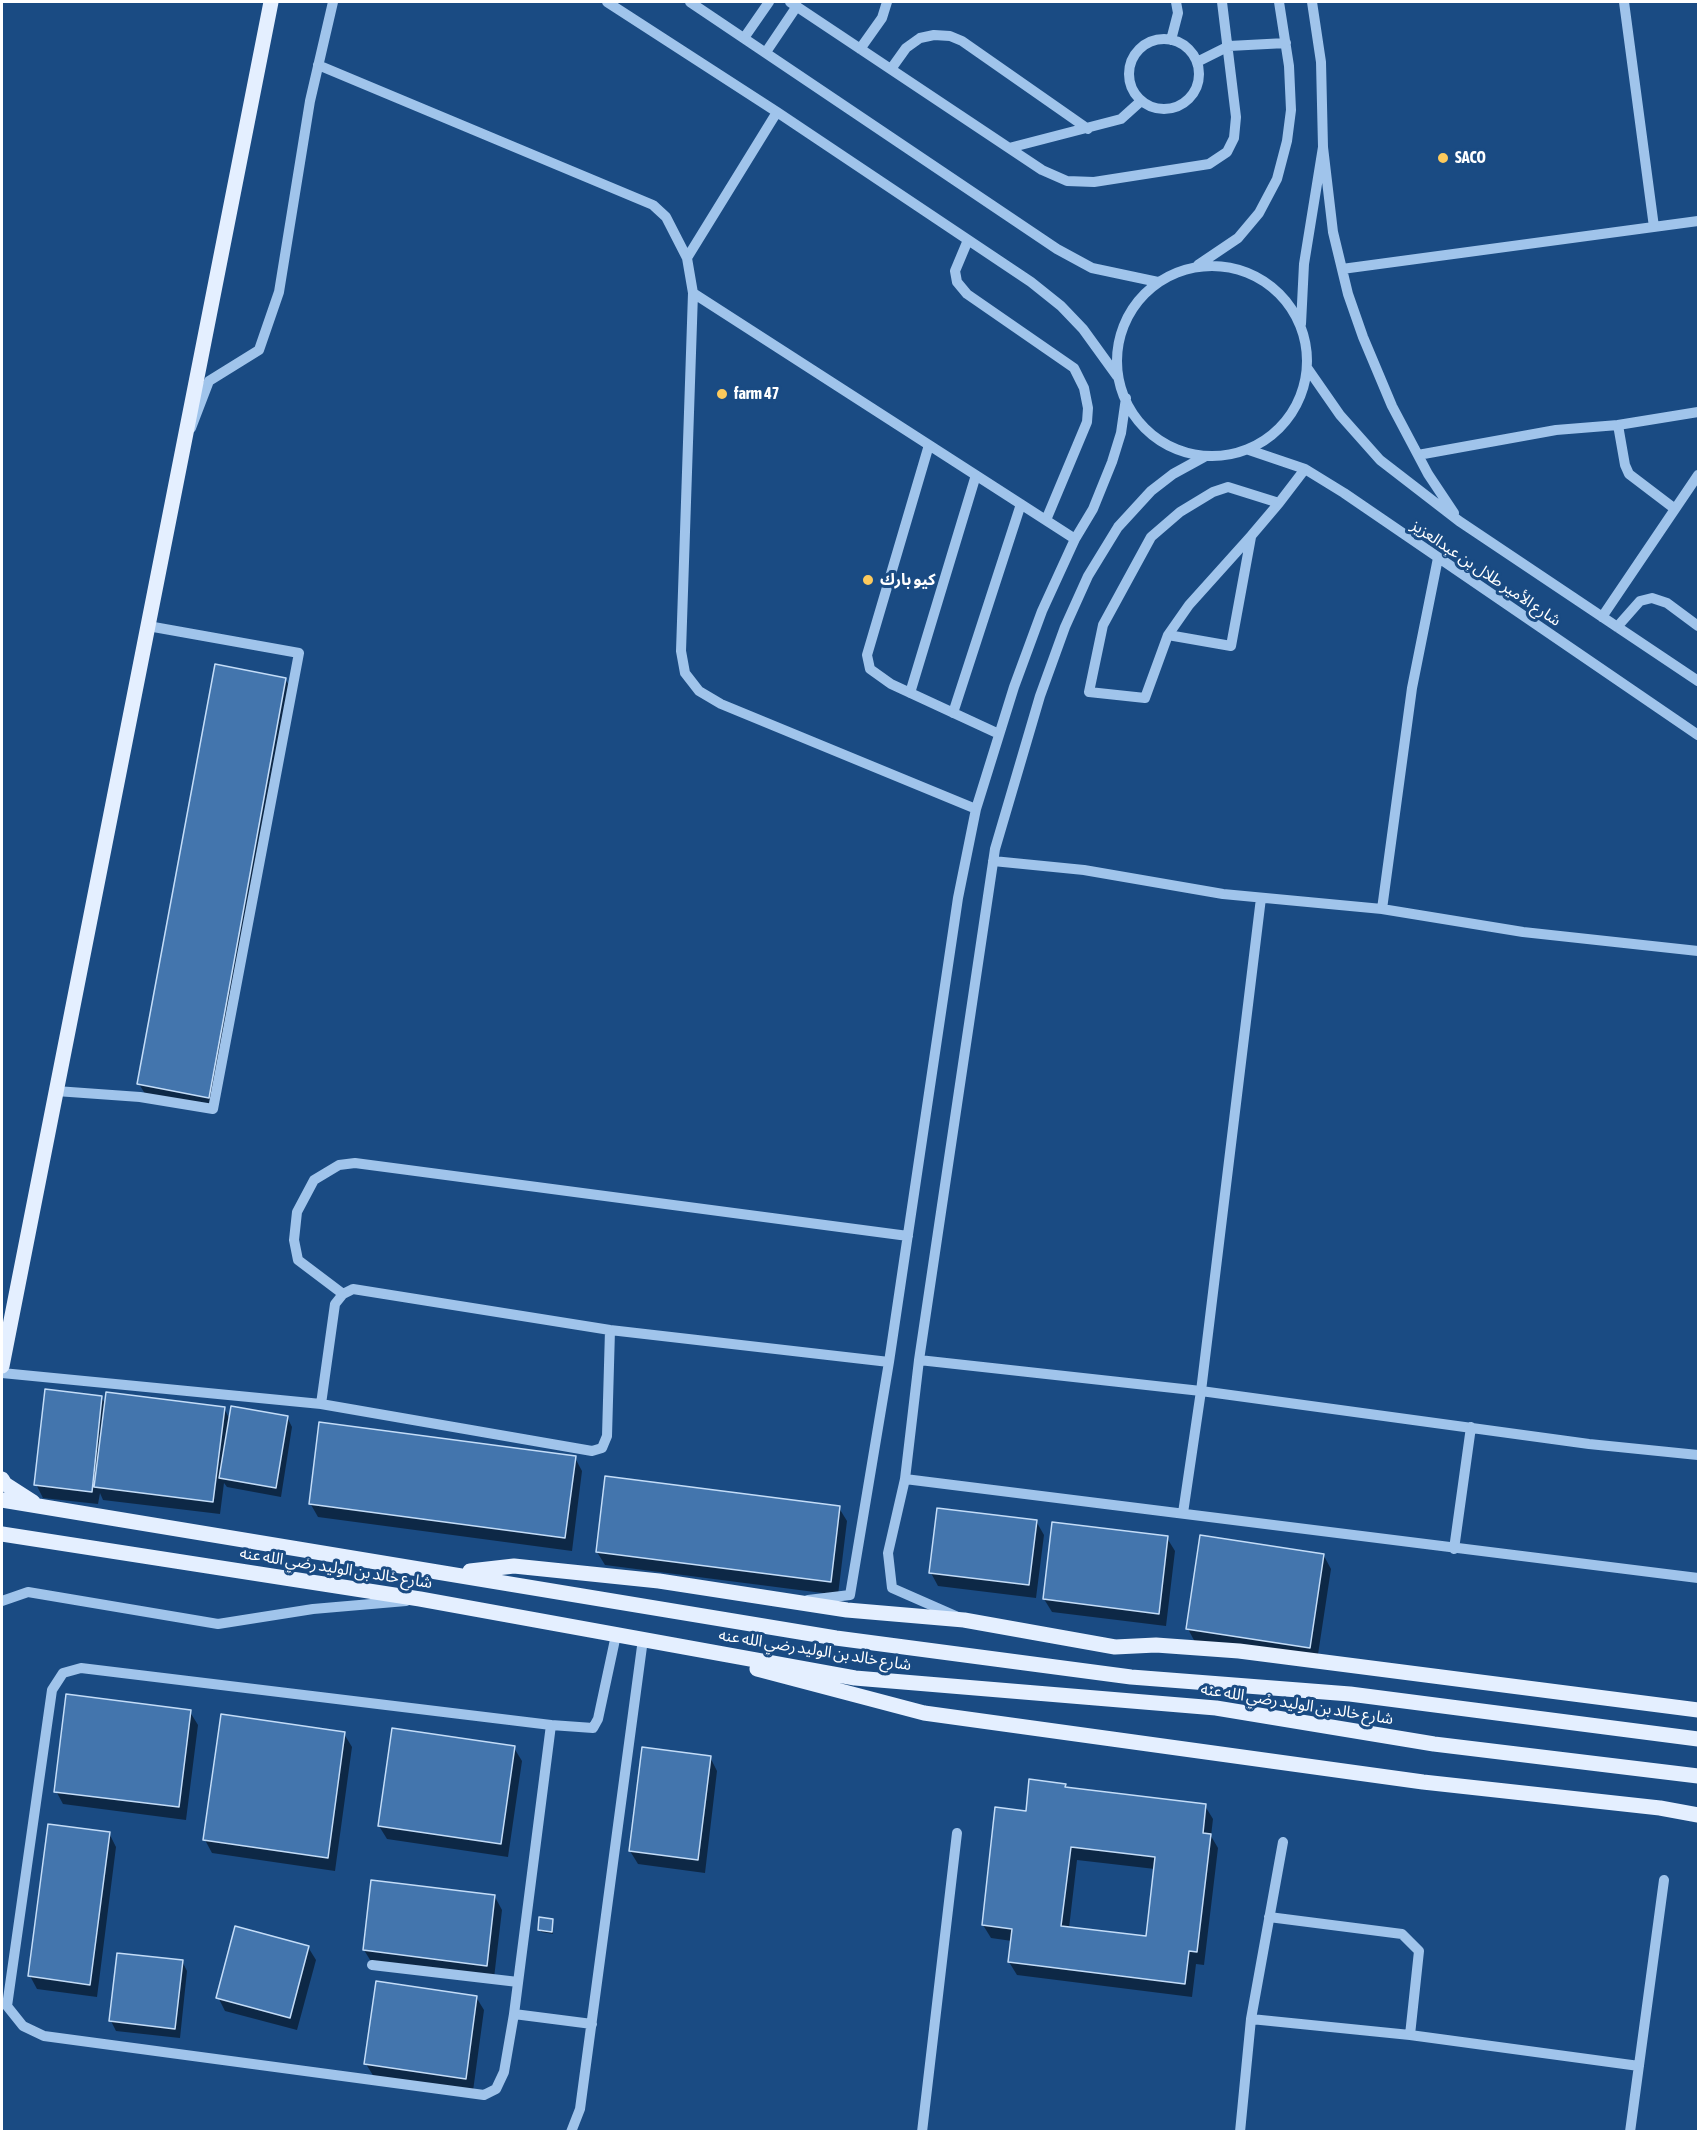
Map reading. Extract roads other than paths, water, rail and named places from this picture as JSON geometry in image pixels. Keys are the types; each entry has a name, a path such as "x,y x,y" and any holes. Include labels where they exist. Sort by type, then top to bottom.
{"main road":[{"path":"2,1366 271,2"},
{"path":"2,1479 5,1484 38,1505"},
{"name":"شارع خالد بن الوليد رضي الله عنه","path":"2,1500 836,1638 1131,1677 1350,1694 1698,1739"},
{"name":"شارع خالد بن الوليد رضي الله عنه","path":"2,1534 420,1599 855,1678 1216,1708 1434,1744 1698,1776"},
{"path":"449,1573 514,1566 659,1581 847,1610 964,1620 1115,1647 1156,1645 1239,1651 1698,1710"},
{"path":"648,1640 924,1713 1423,1782 1660,1808 1698,1815"}],"street":[{"path":"184,442 199,413 208,381 259,350 279,292 318,65 333,2"},
{"path":"607,2 777,112 968,240 1061,306 1083,329 1117,376 1133,414 1147,431 1165,444 1204,458"},
{"path":"690,2 1057,249 1092,268 1158,282"},
{"path":"744,38 769,2"},
{"path":"860,49 882,18 887,2"},
{"path":"1171,40 1178,13 1176,2"},
{"path":"766,52 793,4 1042,170 1067,181 1094,182 1209,164 1227,152 1234,138 1236,117 1222,2"},
{"path":"1197,266 1238,238 1259,213 1277,179 1287,141 1291,110 1286,43 1279,2"},
{"path":"1312,2 1321,62 1323,147 1333,232 1342,268 1363,337 1392,406 1418,455 1460,521"},
{"path":"1624,2 1654,227"},
{"path":"891,69 906,48 920,38 934,35 950,36 962,41 1088,129"},
{"path":"1171,40 1187,48 1197,62 1198,85 1185,104 1162,110 1140,101 1129,81 1132,58 1148,42 1171,40"},
{"path":"1197,62 1229,46 1286,43"},
{"path":"318,65 652,205 666,217 687,258 693,293 681,651 685,673 699,691 722,704 976,809"},
{"path":"1009,148 1121,119 1140,101"},
{"path":"687,258 777,112"},
{"path":"964,1620 892,1588 888,1553 905,1479 919,1360 993,861 1012,783 1065,627 1088,576 1118,527 1151,491 1173,474 1204,458 1227,456 1249,450 1283,426 1295,409 1308,369 1307,346 1301,325 1304,264 1323,147"},
{"path":"1342,268 1698,221"},
{"path":"968,240 955,271 957,282 967,294 1074,368 1084,388 1088,408 1087,422 1046,520"},
{"path":"1117,376 1116,353 1128,314 1141,297 1174,272 1197,266 1219,266 1259,278 1276,291 1301,325"},
{"path":"693,293 1075,539"},
{"name":"شارع الأمير طلال بن عبدالعزيز","path":"1308,369 1340,415 1380,460 1460,521 1698,681"},
{"path":"796,1601 850,1595 890,1362 958,898 976,809 999,734 1042,612 1075,539 1094,509 1112,462 1121,433 1126,398"},
{"path":"1418,455 1556,430 1618,425 1698,412"},
{"path":"1618,425 1625,465 1629,474 1676,509"},
{"path":"929,445 867,655 870,669 879,677 910,693 999,734"},
{"name":"شارع الأمير طلال بن عبدالعزيز","path":"1249,450 1305,469 1698,735"},
{"path":"1279,503 1228,488 1213,492 1179,513 1151,537 1103,625 1089,692 1146,698 1168,635 1213,576 1251,536 1279,503 1305,469"},
{"path":"910,693 976,475"},
{"path":"1602,617 1698,475"},
{"path":"953,713 1021,504"},
{"path":"1168,635 1231,646 1251,536"},
{"path":"1382,909 1412,688 1438,558"},
{"path":"1617,627 1640,601 1652,598 1667,603 1698,626"},
{"path":"56,1090 140,1096 213,1109 298,653 148,626"},
{"path":"993,861 1084,870 1223,894 1382,909 1523,932 1698,951"},
{"path":"1183,1513 1201,1391 1262,898"},
{"path":"343,1294 298,1260 294,1240 297,1212 314,1180 339,1165 355,1163 908,1236"},
{"path":"321,1404 335,1304 343,1294 353,1289 610,1330 890,1362"},
{"path":"2,1373 321,1404 592,1451 603,1448 607,1436 610,1330"},
{"path":"919,1360 1201,1391 1589,1444 1698,1455"},
{"path":"1454,1549 1471,1427"},
{"path":"905,1479 1698,1578"},
{"path":"2,1601 28,1592 218,1624 313,1609 420,1599"},
{"path":"551,1725 514,2014 504,2072 496,2089 484,2095 44,2036 22,2026 7,2006 52,1690 63,1673 81,1668 551,1725 593,1728 598,1719 616,1635"},
{"path":"571,2132 580,2109 648,1640"},
{"path":"922,2132 957,1833"},
{"path":"1240,2132 1251,2019 1283,1842"},
{"path":"1630,2132 1664,1880"},
{"path":"1269,1917 1402,1934 1419,1951 1410,2035"},
{"path":"372,1965 518,1982"},
{"path":"514,2014 591,2024"},
{"path":"1251,2019 1410,2035 1639,2066"}],"place":[{"name":"SACO","path":"1443,158"},
{"name":"farm 47","path":"722,394"},
{"name":"كيو بارك","path":"868,580"}]}
